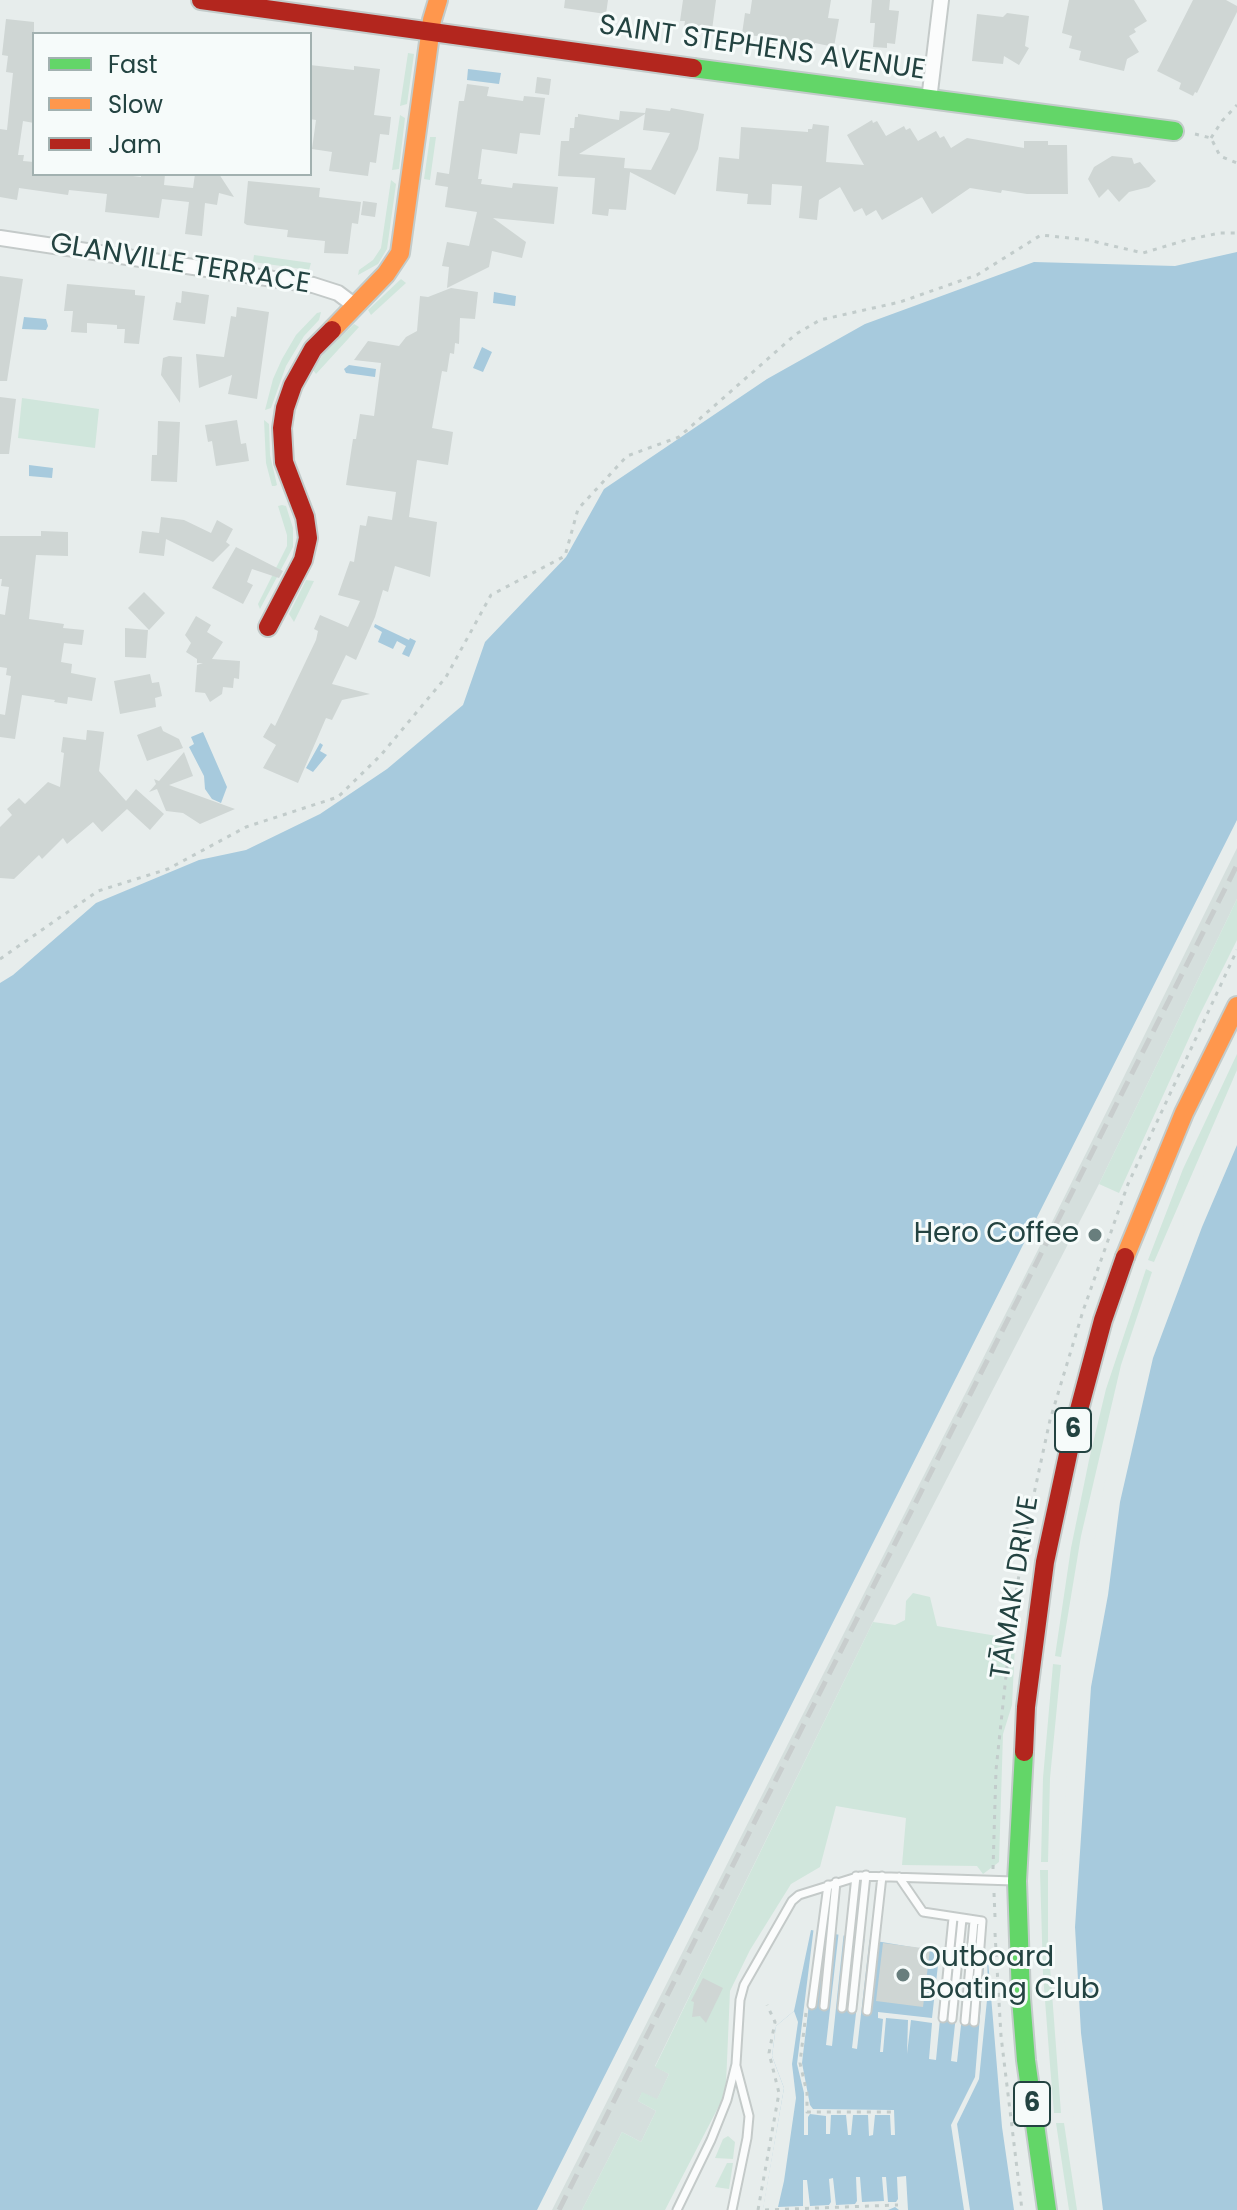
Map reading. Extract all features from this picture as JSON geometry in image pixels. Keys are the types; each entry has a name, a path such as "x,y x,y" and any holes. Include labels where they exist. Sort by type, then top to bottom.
{"street":[{"name":"SAINT STEPHENS AVENUE","path":"201,0 1174,131"},
{"path":"268,627 303,560 308,538 305,517 284,462 282,438 285,408 293,385 313,349 392,267 400,253 430,33 438,0"},
{"path":"929,100 941,0"},
{"name":"GLANVILLE TERRACE","path":"0,238 313,285 338,293 354,305"},
{"name":"TĀMAKI DRIVE","path":"1047,2210 1026,2060 1017,1881 1022,1758 1045,1562 1072,1436 1103,1320 1139,1218 1184,1113 1237,1006"}],"lane":[{"path":"677,2210 727,2100 736,2064 740,2000 744,1985 792,1901 799,1895 832,1883 866,1875 1017,1881"},
{"path":"852,2009 866,1875"},
{"path":"842,2008 856,1876"},
{"path":"867,2011 882,1876"},
{"path":"899,1877 923,1912 978,1921 970,2021"},
{"path":"810,2005 832,1883"},
{"path":"824,2006 832,1883"},
{"path":"948,2019 958,1919"},
{"path":"732,2210 749,2116 736,2064"}],"path":[{"path":"1211,138 1237,105"},
{"path":"1195,134 1211,138 1220,156 1237,163"},
{"path":"0,959 98,891 168,869 246,827 338,797 381,755 446,677 491,595 565,556 578,509 627,456 679,437 796,334 820,320 900,302 977,275 1041,235 1088,240 1143,253 1186,240 1237,233"},
{"path":"758,2210 779,2093 769,2053 775,2022 767,2005"},
{"path":"810,2005 800,2063 807,2093 807,2112 892,2112"},
{"path":"765,2210 898,2205"}],"shaded area":[{"path":"1237,848 1237,899 1099,1184 873,1622 655,2066 669,2074 657,2100 642,2093 638,2101 656,2111 641,2142 622,2132 582,2210 552,2210 1047,1232"}],"green space":[{"path":"408,53 414,54 407,104 400,106"},
{"path":"400,115 405,118 399,169 392,170"},
{"path":"430,137 436,137 430,180 424,179"},
{"path":"391,180 396,184 387,249 378,264 358,275 359,270 373,260 381,248"},
{"path":"254,255 311,263 309,270 253,262"},
{"path":"401,279 406,283 371,315 368,310"},
{"path":"321,312 319,320 304,336 286,366 271,408 265,410 282,359 296,335"},
{"path":"354,324 359,327 316,374 313,370 324,353"},
{"path":"22,398 99,409 95,448 18,438"},
{"path":"264,420 269,424 275,486 272,486 266,463"},
{"path":"278,506 286,506 293,528 293,547 260,609 258,604 287,546 287,535"},
{"path":"306,580 314,581 294,622 289,614"},
{"path":"1237,899 1237,940 1119,1193 1099,1184"},
{"path":"1237,1054 1237,1070 1154,1262 1148,1260 1183,1169"},
{"path":"1146,1269 1152,1272 1121,1365 1081,1536 1061,1657 1055,1656 1071,1548 1089,1460 1106,1389"},
{"path":"913,1593 930,1597 937,1626 997,1636 1015,1645 1012,1705 1003,1734 999,1862 983,1874 977,1866 902,1865 906,1818 836,1806 820,1867 791,1884 750,1950 730,1991 726,2084 721,2102 665,2210 582,2210 622,2132 641,2142 656,2111 638,2101 642,2092 657,2099 669,2074 655,2067 873,1622 895,1625 905,1620 906,1601"},
{"path":"1053,1664 1061,1665 1050,1778 1048,1862 1041,1862 1043,1778"},
{"path":"1040,1870 1048,1870 1048,1940 1061,2113 1054,2113 1043,1974"},
{"path":"1056,2123 1064,2123 1077,2210 1069,2210"},
{"path":"728,2136 735,2142 733,2159 715,2158 723,2139"},
{"path":"727,2163 733,2163 729,2189 715,2187"}],"water":[{"path":"468,69 501,73 499,84 467,80"},
{"path":"1237,252 1237,820 537,2210 0,2210 0,983 96,903 199,860 246,850 320,814 387,769 463,705 485,642 566,557 604,489 767,379 865,324 1034,262 1175,266"},
{"path":"494,292 516,296 515,306 493,303"},
{"path":"24,317 46,319 48,326 46,330 22,329"},
{"path":"482,347 492,352 483,372 473,368"},
{"path":"349,365 376,369 375,377 346,373 344,369"},
{"path":"29,465 53,468 52,478 29,476"},
{"path":"375,624 416,641 409,657 402,654 406,646 397,641 393,649 378,642 382,632 374,627"},
{"path":"203,732 227,787 221,803 212,799 205,789 204,776 189,747 194,744 191,737"},
{"path":"320,743 323,745 320,751 327,755 313,772 306,768"},
{"path":"1237,1113 1237,2210 1089,2210 1063,1929 1112,1465"},
{"path":"811,1930 988,1960 1002,2127 1014,2210 763,2210 784,2088 772,2056 776,2026 794,2011"}],"pier":[{"path":"1237,1109 1237,1145 1202,1227 1153,1358 1120,1502 1108,1595 1091,1687 1075,1927 1081,2033 1103,2210 1086,2210 1066,2065 1059,1929 1069,1722 1084,1598 1108,1465 1138,1357 1188,1211 1233,1111"},
{"path":"814,1926 818,1927 802,2063 810,2105 813,2109 894,2110 895,2135 891,2135 890,2115 875,2115 873,2135 869,2136 868,2115 853,2115 851,2135 848,2135 846,2115 831,2115 830,2134 826,2134 826,2116 810,2114 808,2135 804,2135 804,2093 797,2064"},
{"path":"839,1930 844,1931 832,2046 826,2045"},
{"path":"865,1935 870,1936 857,2049 852,2048"},
{"path":"940,1947 947,1948 936,2060 929,2059 932,2023 911,2020 907,2054 908,2020 886,2018 883,2052 880,2052 883,2019 878,2018 878,2012 932,2018"},
{"path":"963,1951 969,1952 957,2062 951,2061"},
{"path":"985,1955 988,1990 979,2079 957,2124 970,2210 964,2210 951,2125 975,2077"},
{"path":"794,2011 798,2022 792,2064 796,2098 778,2207 803,2206 803,2180 807,2180 810,2206 829,2205 829,2179 833,2178 836,2205 855,2204 856,2177 860,2177 862,2202 884,2201 882,2177 886,2177 888,2202 896,2202 897,2177 906,2176 908,2210 895,2207 888,2210 760,2210 763,2208 784,2088 772,2056 776,2026"}],"building":[{"path":"565,0 608,0 606,14 564,8"},
{"path":"683,0 716,0 712,30 684,27 685,21 680,21"},
{"path":"752,0 831,0 828,18 839,19 834,47 815,43 812,55 764,46 764,37 742,34 745,13 750,14"},
{"path":"872,0 890,0 889,10 899,11 895,44 887,43 887,48 873,47 875,23 870,23"},
{"path":"1069,0 1134,0 1147,21 1129,36 1139,52 1127,59 1124,71 1079,60 1081,51 1069,48 1072,36 1062,33"},
{"path":"1193,0 1226,0 1237,6 1237,12 1193,96 1179,89 1181,83 1157,71"},
{"path":"1007,13 1029,16 1025,46 1029,48 1019,65 1004,56 1003,64 972,61 977,14 1003,17"},
{"path":"6,19 34,22 32,123 23,121 18,155 24,155 23,161 32,162 32,176 165,176 164,185 193,188 195,176 220,176 234,197 219,193 217,205 205,203 202,236 185,234 189,202 162,199 159,218 105,212 107,194 69,190 68,195 19,188 17,200 0,197 0,129 7,130 13,73 6,72 8,56 2,55"},
{"path":"312,65 354,70 354,66 380,69 374,115 391,117 389,135 380,134 376,163 370,162 368,176 329,171 332,152 312,149 316,120 312,119"},
{"path":"537,77 551,79 549,95 535,93"},
{"path":"467,84 489,87 487,96 523,101 524,96 545,98 540,135 520,133 517,154 482,149 478,179 482,179 481,184 512,188 513,183 558,187 554,224 493,218 526,242 522,258 492,251 489,267 447,288 449,267 442,266 447,242 469,246 477,212 445,207 448,187 435,185 437,172 449,174 459,101 464,101"},
{"path":"646,108 670,111 671,108 704,114 698,149 675,195 630,172 626,210 609,209 608,216 592,214 595,178 558,176 561,141 569,141 570,128 574,128 578,114 619,120 620,111 645,113","holes":["645,114 643,130 670,133 651,170 624,168 625,158 579,154"]},
{"path":"872,120 873,123 877,121 886,136 904,126 906,130 910,128 918,141 936,131 940,138 944,136 951,148 967,138 1024,148 1024,141 1067,145 1068,194 1027,194 1002,190 1001,193 970,188 932,214 922,197 882,220 876,210 866,216 862,208 854,212 840,187 819,200 817,220 799,218 802,186 772,184 771,205 747,204 748,194 716,191 719,157 739,159 741,127 808,132 813,124 829,126 826,162 864,165 847,135"},
{"path":"1112,156 1132,158 1134,164 1140,162 1156,181 1149,187 1129,192 1119,202 1108,189 1099,198 1088,179 1094,167"},
{"path":"248,181 320,188 319,197 361,202 358,224 352,223 348,254 324,253 325,241 287,237 288,230 244,223"},
{"path":"363,201 377,203 375,217 361,215"},
{"path":"0,276 23,279 7,381 0,381"},
{"path":"67,284 135,290 135,295 145,296 139,344 124,343 125,329 117,329 117,325 87,323 87,333 71,332 73,311 64,311"},
{"path":"451,288 478,292 475,319 460,318 459,344 455,343 454,354 450,353 447,372 442,371 432,428 453,432 448,465 417,460 409,517 437,522 430,577 395,566 388,592 383,590 356,660 346,655 332,684 370,694 342,700 332,720 326,718 298,783 263,768 276,745 263,737 271,723 275,726 316,640 318,631 314,629 320,615 348,627 360,601 338,595 350,561 354,562 360,525 366,526 368,516 392,520 396,492 346,485 360,414 374,416 381,363 354,360 368,341 399,346 406,337 417,331 420,296 428,297"},
{"path":"182,291 209,295 205,324 173,320 176,302 181,303"},
{"path":"237,307 269,312 257,399 228,394 232,375 199,388 196,354 224,357 231,316 236,317"},
{"path":"182,357 180,403 161,375 163,358"},
{"path":"0,397 16,399 9,454 0,454"},
{"path":"237,420 241,444 246,443 249,461 216,466 212,441 208,442 205,425"},
{"path":"158,421 180,422 177,482 151,481 152,455 157,455"},
{"path":"161,517 184,520 211,533 217,520 233,529 226,542 230,545 213,562 166,539 164,556 139,553 142,531 159,533"},
{"path":"41,531 68,532 68,556 36,555 29,619 84,630 82,645 64,643 61,662 72,664 71,673 96,678 92,701 68,697 67,704 22,695 15,739 0,737 0,714 5,715 11,676 6,675 7,668 0,667 0,614 5,615 9,587 1,586 0,536 41,536"},
{"path":"236,547 283,571 279,578 252,569 247,582 253,585 243,604 212,588"},
{"path":"144,592 165,613 149,630 128,608"},
{"path":"196,616 211,625 207,632 223,642 212,659 240,661 239,679 234,678 233,688 223,687 222,694 210,702 205,693 195,692 197,665 203,663 197,663 197,659 186,652 191,643 185,635"},
{"path":"125,628 148,630 146,658 125,657"},
{"path":"150,674 152,683 159,682 162,696 155,698 156,707 120,714 114,681"},
{"path":"161,726 163,731 179,739 183,748 147,761 137,735"},
{"path":"87,730 104,732 99,771 126,801 136,789 164,814 150,830 127,809 102,832 93,822 67,844 63,838 42,859 39,855 14,879 0,878 0,827 12,815 7,809 19,798 25,804 48,782 60,787 63,737 86,740"},
{"path":"184,752 193,776 169,785 235,809 200,824 183,813 166,811 157,789 149,792 156,784 154,779 159,781"},
{"name":"Outboard Boating Club","path":"883,1943 930,1949 923,2007 876,2001"},
{"path":"703,1978 723,1988 706,2023 700,2016 692,2017 694,2002 691,2001"}],"railway":[{"path":"559,2210 1237,865"}],"traffic: fast":[{"path":"693,68 1174,131"},
{"path":"1024,1752 1017,1881 1021,1998 1026,2060 1047,2210"}],"traffic: slow":[{"path":"332,330 386,274 400,253 432,20 438,0"},
{"path":"1125,1257 1184,1113 1237,1006"}],"traffic: jam":[{"path":"201,0 693,68"},
{"path":"268,627 303,560 308,538 305,517 284,462 282,428 285,408 293,385 313,349 332,330"},
{"path":"1024,1752 1026,1707 1045,1562 1072,1436 1103,1320 1125,1257"}],"place":[{"name":"Hero Coffee","path":"1095,1235"},
{"name":"Outboard Boating Club","path":"903,1975"}]}
